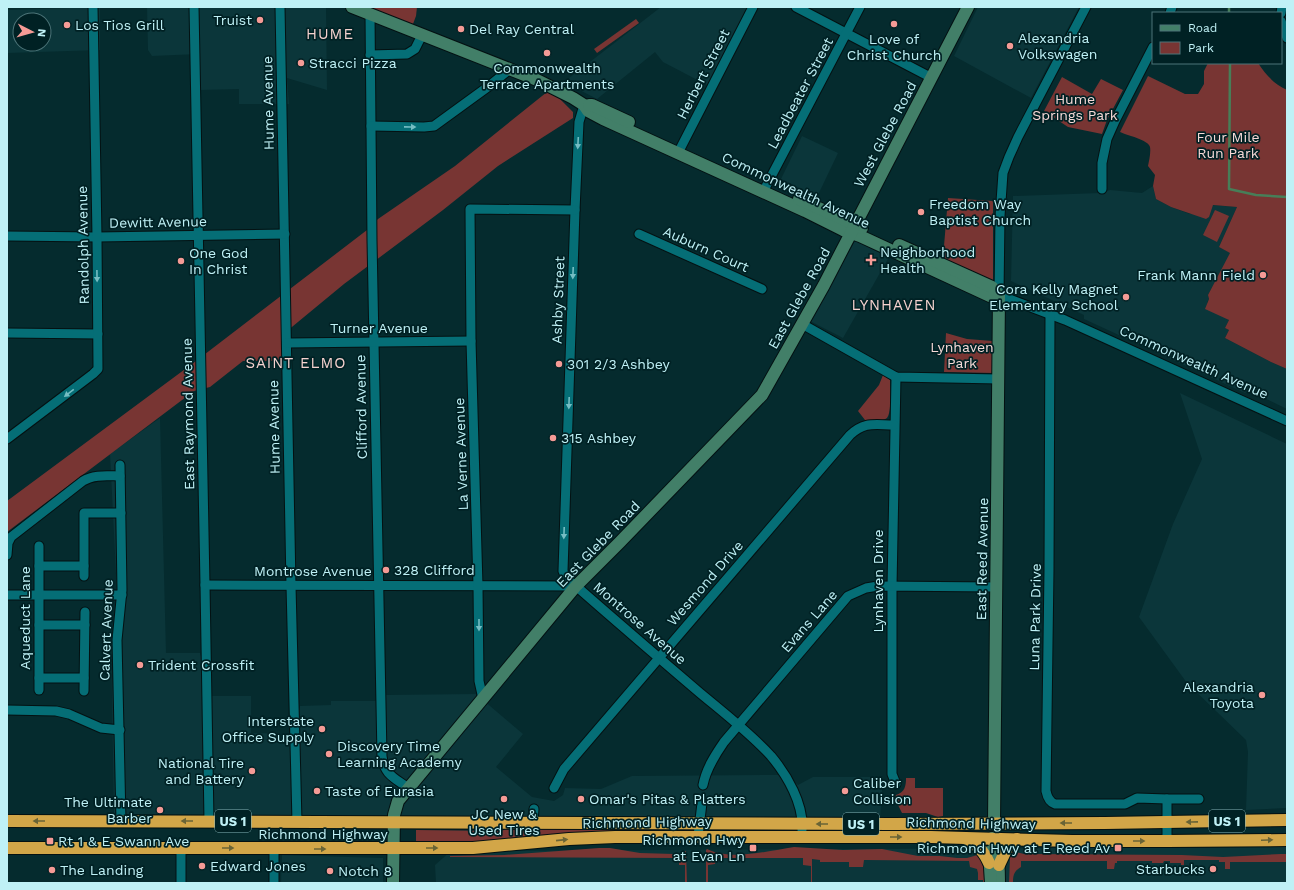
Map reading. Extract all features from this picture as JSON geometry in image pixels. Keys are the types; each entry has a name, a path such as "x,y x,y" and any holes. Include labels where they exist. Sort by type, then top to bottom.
{"highway":[{"name":"Richmond Highway","path":"7,848 473,848 592,837 698,836 964,838 997,833 1022,823 1287,820"},
{"name":"Richmond Highway","path":"7,821 802,824 997,833 1072,841 1287,840"},
{"path":"964,838 982,849 994,864 1008,846 997,833"}],"street":[{"name":"Randolph Avenue","path":"7,439 11,433 94,374 98,369 93,7"},
{"name":"East Raymond Avenue","path":"194,7 206,585 209,821"},
{"name":"Hume Avenue","path":"280,7 297,822"},
{"name":"Commonwealth Avenue","path":"352,7 510,69 556,89 584,105 588,111 603,119 680,150 765,188 992,297 999,295 1075,324 1287,421"},
{"name":"Herbert Street","path":"680,150 753,7"},
{"path":"796,7 932,78"},
{"name":"Leadbeater Street","path":"765,188 860,7"},
{"name":"West Glebe Road","path":"853,229 968,7"},
{"path":"999,295 1000,216 1003,173 1008,157 1086,7"},
{"name":"Clifford Avenue","path":"370,14 374,342 383,762 388,773 408,788"},
{"path":"1282,24 1287,38"},
{"path":"370,55 407,54 415,49 422,35"},
{"path":"1102,189 1102,163 1107,139 1114,121 1152,49"},
{"path":"371,126 434,126 510,69"},
{"name":"Ashby Street","path":"576,586 566,578 563,571 575,210 579,122 584,105"},
{"name":"La Verne Avenue","path":"483,699 479,681 470,209 575,210"},
{"name":"East Glebe Road","path":"393,883 394,822 398,800 576,586 755,404 769,384 853,229"},
{"name":"Dewitt Avenue","path":"7,236 97,237 285,234"},
{"name":"Auburn Court","path":"639,234 762,289"},
{"name":"East Reed Avenue","path":"999,295 996,587 997,833 990,846 999,883"},
{"name":"Luna Park Drive","path":"1050,314 1050,568 1046,751 1047,796 1050,801 1055,804 1125,804 1136,798 1199,799"},
{"path":"802,324 896,377 999,379"},
{"path":"7,334 98,334"},
{"name":"Turner Avenue","path":"287,343 472,341"},
{"name":"Lynhaven Drive","path":"896,377 892,587 892,774 896,784"},
{"name":"Wesmond Drive","path":"554,788 564,769 850,435 856,429 864,425 894,425"},
{"name":"Calvert Avenue","path":"120,465 122,595 117,640 121,821"},
{"path":"7,554 8,543 11,537 87,478 120,476"},
{"path":"84,576 84,513 121,513"},
{"name":"Aqueduct Lane","path":"39,546 39,690"},
{"path":"40,566 84,566"},
{"name":"Montrose Avenue","path":"206,585 576,586 766,752 780,769 797,800 802,816 801,837"},
{"name":"Evans Lane","path":"703,785 704,779 715,755 848,596 866,588 878,586 996,587"},
{"path":"7,595 122,595"},
{"path":"84,691 85,612"},
{"path":"39,625 85,625"},
{"path":"39,678 84,678"},
{"path":"7,710 56,711 69,714 101,728 120,730"},
{"path":"1167,841 1168,799"},
{"path":"698,836 702,803"},
{"path":"533,822 534,809"},
{"path":"180,883 181,848"},
{"path":"274,849 274,883"},
{"name":"East Reed Avenue","path":"991,883 994,864"}],"shaded area":[{"path":"100,7 100,50 52,52 52,12 12,12 12,52 38,52 7,53 7,10"},
{"path":"147,7 326,7 327,90 287,78 289,104 239,104 239,89 200,90 199,54 152,56 148,50"},
{"path":"661,7 749,7 709,86 663,62 655,52 597,99 564,82"},
{"path":"978,7 1079,7 1031,98 954,56"},
{"path":"802,136 838,153 817,197 781,179"},
{"name":"Cora Kelly Magnet Elementary School","path":"1153,186 1156,199 1171,207 1190,214 1213,205 1237,207 1219,247 1231,253 1208,295 1209,299 1207,303 1229,320 1225,328 1229,330 1225,338 1287,369 1287,409 1248,390 1245,393 1084,319 1084,315 1011,281 1013,196 1100,193 1110,190 1142,193"},
{"path":"855,241 889,257 843,338 810,321"},
{"path":"1180,393 1287,444 1287,808 1246,810 1248,752 1246,740 1187,683 1139,617 1173,524 1202,459"},
{"path":"160,418 166,653 200,653 212,696 251,696 251,733 291,734 300,706 331,705 331,701 375,701 386,695 476,694 523,734 496,767 532,797 554,801 563,795 565,788 601,789 632,776 779,775 791,779 798,785 813,777 883,777 880,819 303,819 217,815 114,814 111,640 116,598 116,574 110,454"},
{"path":"1287,847 1287,883 436,883 435,865 451,851"},
{"name":"Notch 8","path":"282,855 383,858 383,883 281,883"}],"green space":[{"path":"367,7 417,7 413,24"},
{"path":"636,19 639,23 597,53 594,49"},
{"name":"Four Mile Run Park","path":"1208,64 1259,64 1271,79 1287,90 1287,369 1225,338 1229,330 1225,328 1229,320 1205,309 1209,299 1208,295 1230,253 1219,247 1237,207 1213,205 1209,217 1206,219 1171,207 1156,199 1153,186 1155,175 1148,166 1150,157 1149,144 1120,132 1148,76 1185,94 1198,94 1204,84 1204,71"},
{"name":"Hume Springs Park","path":"1062,77 1092,94 1101,79 1123,90 1107,120 1102,134 1068,127 1044,111"},
{"path":"547,92 560,99 573,112 573,118 498,166 443,210 344,284 281,336 282,361 243,361 210,387 194,391 7,532 7,501 196,361 367,230 378,219 455,166"},
{"path":"948,198 993,201 993,281 943,258"},
{"path":"1215,210 1229,216 1217,242 1203,235"},
{"name":"Lynhaven Park","path":"946,333 967,339 993,341 994,373 944,372"},
{"path":"883,375 890,380 889,415 887,418 882,420 865,420 858,411 879,385"},
{"path":"906,778 915,778 915,788 943,788 943,816 938,817 926,813 902,813 895,799 896,795 904,788"},
{"path":"511,827 644,828 503,842 416,844 416,830 501,831"},
{"path":"794,847 843,850 882,849 918,856 957,858 967,858 981,854 984,861 986,883 983,883 983,880 978,880 977,869 970,867 969,861 864,860 863,867 849,867 849,862 820,862 820,860 812,859 811,883 811,866 803,865 803,858 716,858 715,864 708,865 708,883 706,883 707,849 717,853 738,855 761,853"},
{"path":"610,848 640,853 674,854 686,851 687,883 685,883 685,865 679,865 679,858 450,857 504,855"},
{"path":"1012,851 1024,854 1182,855 1223,857 1287,854 1287,862 1230,862 1230,869 1225,869 1225,862 1219,862 1219,860 1184,860 1184,865 1181,865 1181,863 1170,863 1170,861 1164,861 1163,863 1152,863 1152,861 1117,861 1114,869 1107,869 1107,861 1021,861 1021,867 1014,874 1013,883 1009,883 1010,857"}],"waterway":[{"path":"1229,7 1229,12"},
{"path":"1230,64 1229,189 1256,195 1287,197"}],"place":[{"name":"Truist","path":"260,20"},
{"name":"Love of Christ Church","path":"894,24"},
{"name":"Los Tios Grill","path":"67,25"},
{"name":"Del Ray Central","path":"461,29"},
{"name":"Alexandria Volkswagen","path":"1010,46"},
{"name":"Commonwealth Terrace Apartments","path":"547,53"},
{"name":"Stracci Pizza","path":"301,63"},
{"name":"Freedom Way Baptist Church","path":"921,212"},
{"name":"Neighborhood Health","path":"871,260"},
{"name":"One God In Christ","path":"181,261"},
{"name":"Frank Mann Field","path":"1263,275"},
{"name":"Cora Kelly Magnet Elementary School","path":"1126,297"},
{"name":"301 2/3 Ashbey","path":"559,364"},
{"name":"315 Ashbey","path":"553,438"},
{"name":"328 Clifford","path":"386,570"},
{"name":"Trident Crossfit","path":"140,665"},
{"name":"Alexandria Toyota","path":"1262,695"},
{"name":"Interstate Office Supply","path":"322,729"},
{"name":"Discovery Time Learning Academy","path":"329,754"},
{"name":"National Tire and Battery","path":"252,771"},
{"name":"Taste of Eurasia","path":"317,791"},
{"name":"Caliber Collision","path":"845,791"},
{"name":"JC New & Used Tires","path":"504,799"},
{"name":"Omar's Pitas & Platters","path":"581,799"},
{"name":"The Ultimate Barber","path":"160,810"},
{"name":"Rt 1 & E Swann Ave","path":"50,841"},
{"name":"Richmond Hwy at Evan Ln","path":"753,848"},
{"name":"Richmond Hwy at E Reed Av","path":"1118,848"},
{"name":"Edward Jones","path":"202,866"},
{"name":"Starbucks","path":"1213,869"},
{"name":"The Landing","path":"52,870"},
{"name":"Notch 8","path":"330,871"}],"district":[{"name":"HUME","path":"330,34"},
{"name":"LYNHAVEN","path":"894,305"},
{"name":"SAINT ELMO","path":"296,363"}]}
